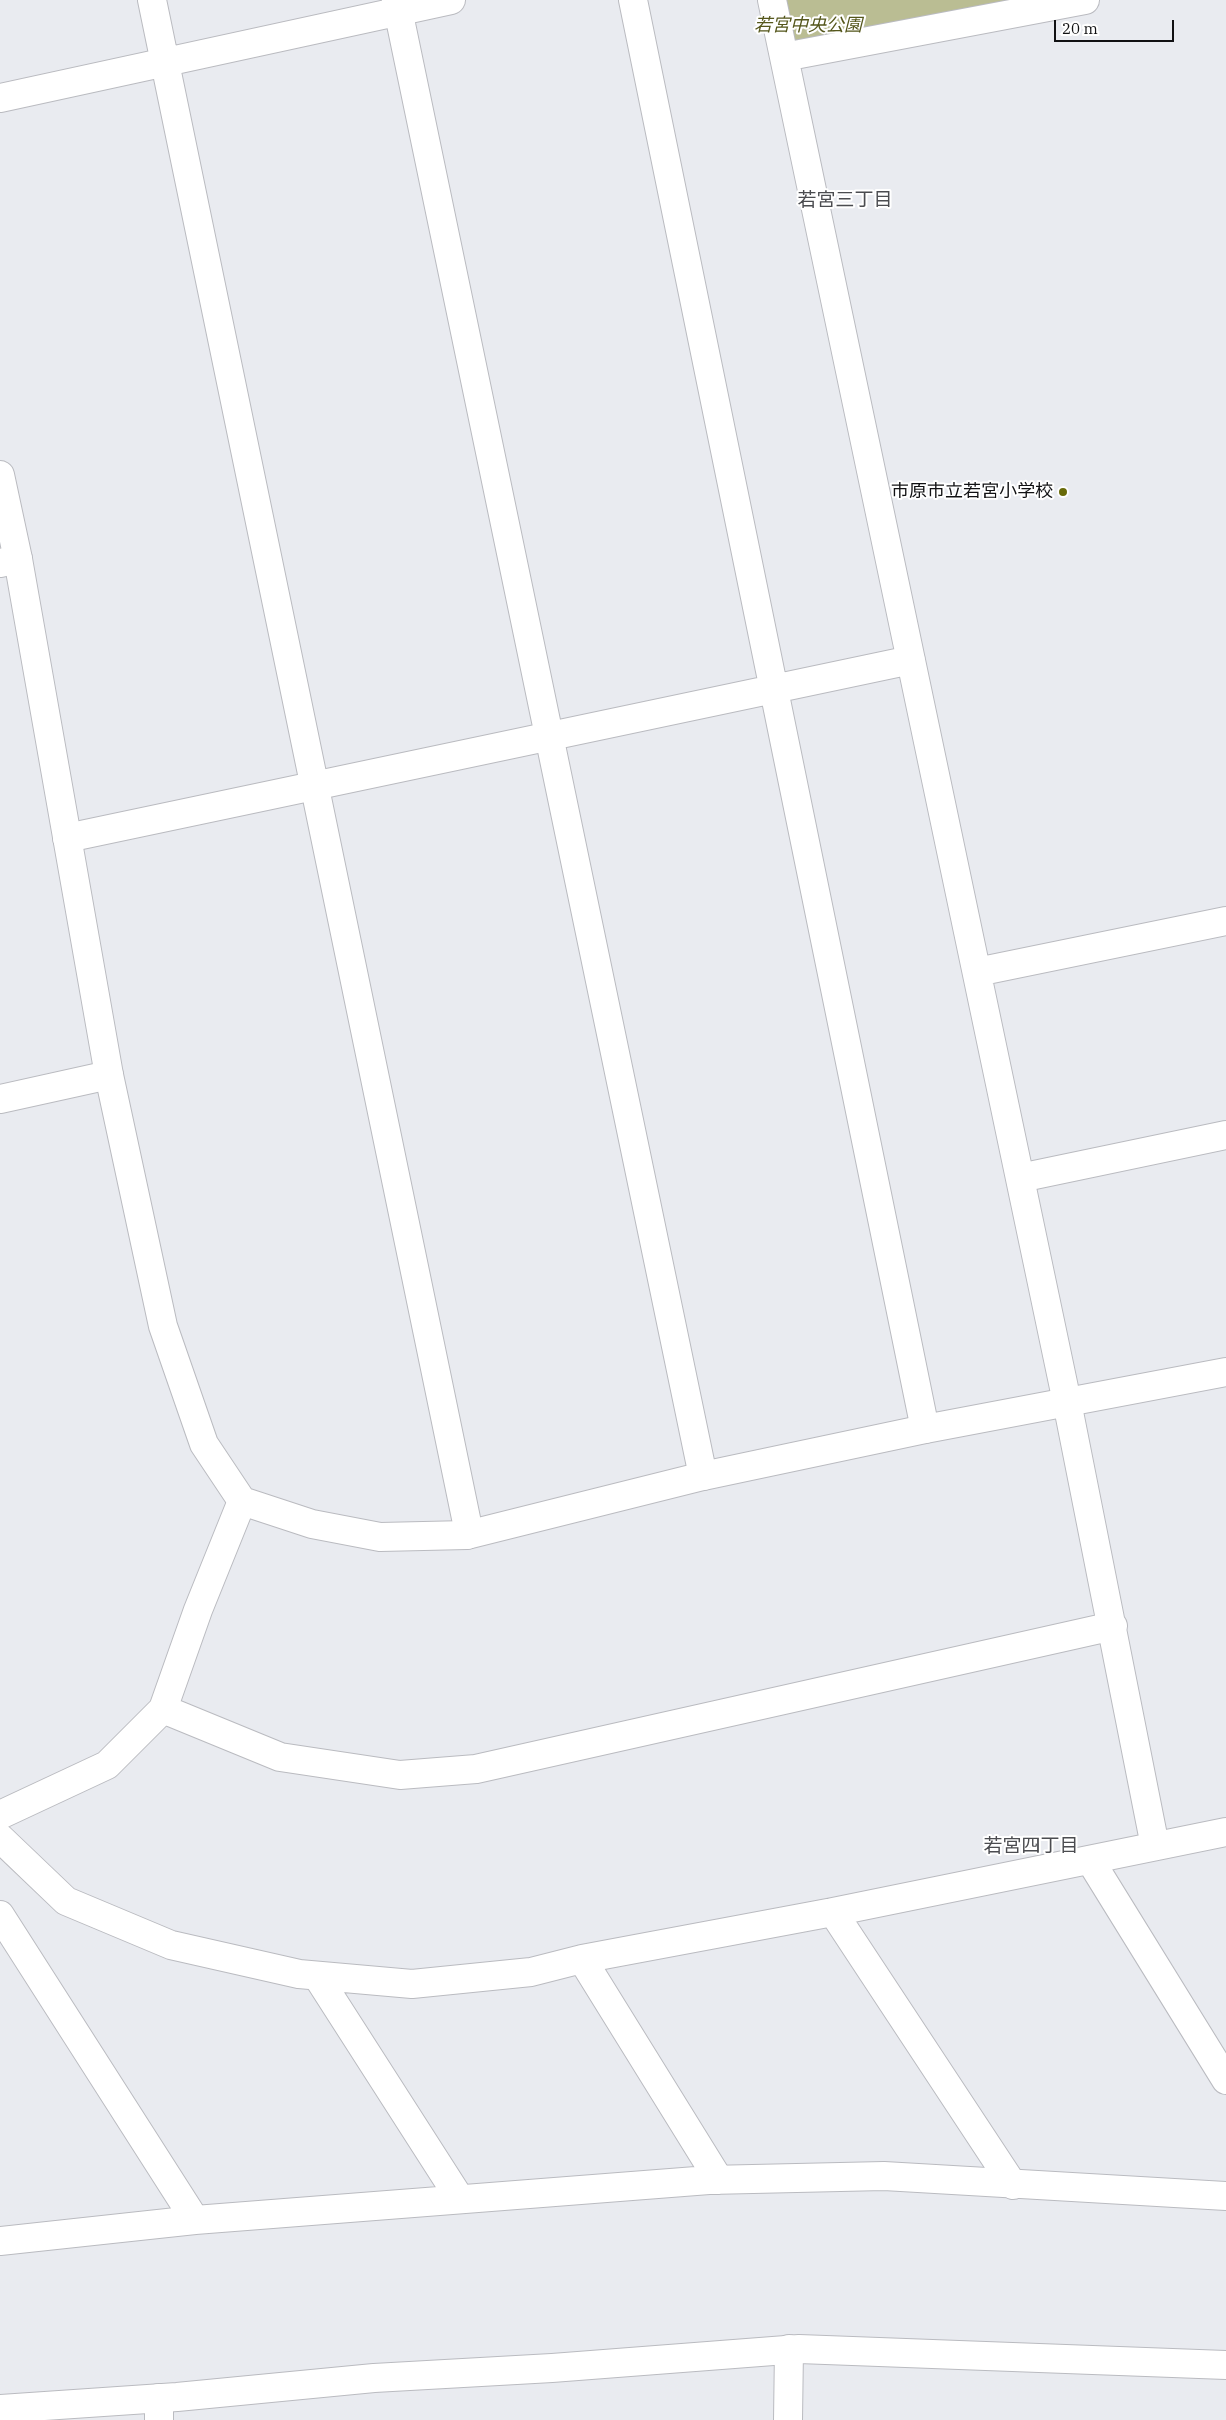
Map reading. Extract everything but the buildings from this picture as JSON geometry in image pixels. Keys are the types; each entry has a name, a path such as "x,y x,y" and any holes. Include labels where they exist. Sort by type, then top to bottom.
{"street":[{"path":"152,0 463,1504 467,1535"},
{"path":"0,98 165,62 398,6 451,0"},
{"path":"633,0 925,1429"},
{"path":"772,0 1067,1402 1113,1626 1155,1846"},
{"path":"784,57 1085,0"},
{"path":"398,6 704,1476"},
{"path":"0,475 9,561 67,838 109,1075 163,1326 204,1444 242,1500 312,1524 380,1537 467,1535 704,1476 925,1429 1226,1372"},
{"path":"67,838 911,660"},
{"path":"977,972 1226,921"},
{"path":"0,1099 109,1075"},
{"path":"1020,1178 1226,1135"},
{"path":"242,1500 198,1610 163,1709 107,1765 1,1815 66,1902 171,1945 317,1976 412,1984 531,1972 582,1959 833,1912 1226,1832"},
{"path":"163,1709 280,1756 400,1775 476,1769 1113,1626"},
{"path":"1090,1860 1226,2080"},
{"path":"833,1912 1013,2185"},
{"path":"0,1915 195,2220"},
{"path":"582,1959 719,2180"},
{"path":"317,1976 460,2199"},
{"path":"0,2241 195,2220 719,2180 884,2176 1226,2196"},
{"path":"788,2420 789,2350"},
{"path":"0,2409 159,2409 374,2378 552,2368 789,2350 1226,2365"}],"green space":[{"name":"若宮中央公園","path":"772,0 1085,0 784,57"}],"place":[{"name":"市原市立若宮小学校","path":"1063,492"}],"district":[{"name":"若宮三丁目","path":"845,201"},
{"name":"若宮四丁目","path":"1031,1847"}]}
